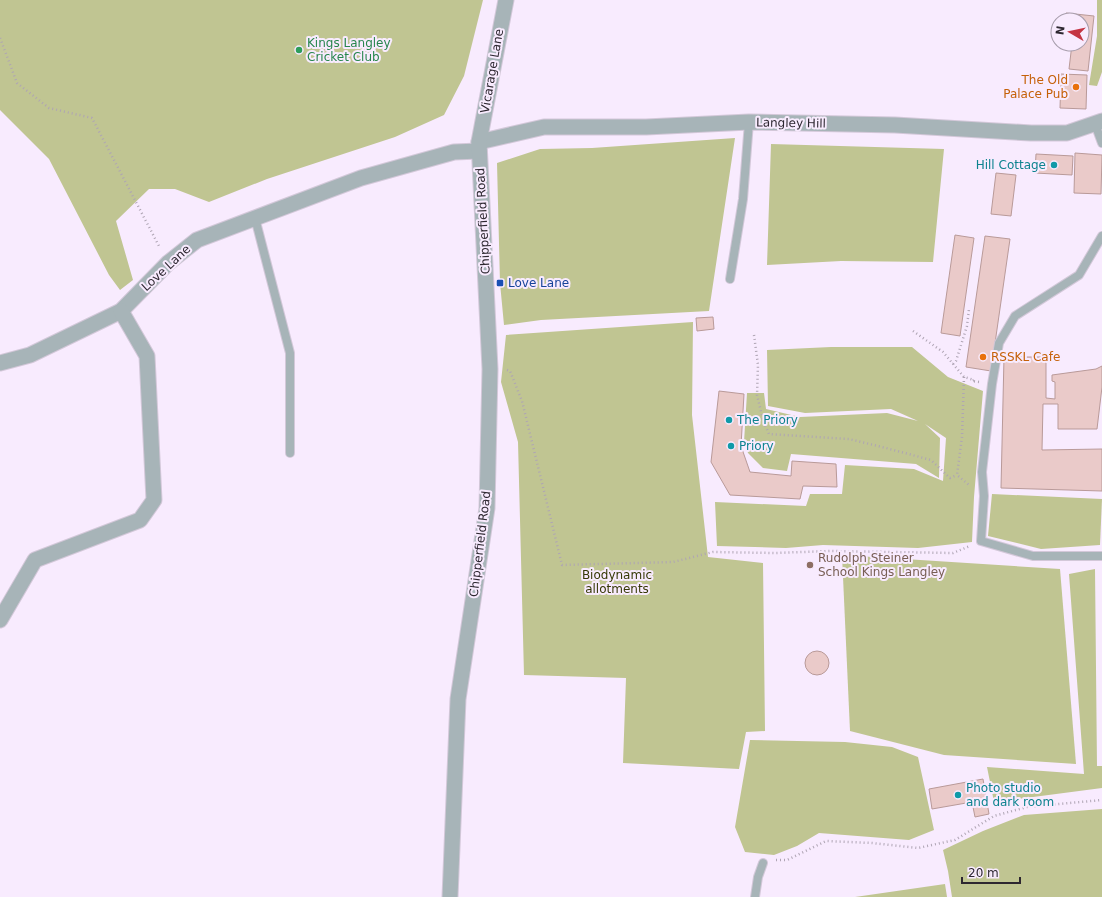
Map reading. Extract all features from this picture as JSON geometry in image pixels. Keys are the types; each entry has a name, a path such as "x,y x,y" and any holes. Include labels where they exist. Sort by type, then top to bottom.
{"street":[{"name":"Vicarage Lane","path":"479,147 506,0"},
{"name":"Langley Hill","path":"479,147 544,127 646,127 749,122 895,125 1031,133 1067,133 1099,123"},
{"name":"Love Lane","path":"0,363 30,354 122,311 168,263 197,240 360,178 454,152 479,147"},
{"name":"Chipperfield Road","path":"450,897 458,699 487,508 490,369 479,147"},
{"path":"0,620 35,560 140,520 154,500 147,356 122,311"}],"lane":[{"path":"730,279 743,199 749,122"},
{"path":"1099,123 1102,143"},
{"path":"256,218 290,352 290,453"},
{"path":"1102,236 1079,275 1015,316 999,343 992,384 982,472 984,496 981,541 1032,556 1102,556"},
{"path":"756,897 758,877 763,863"}],"path":[{"path":"0,38 17,83 49,108 92,118 168,263"},
{"path":"953,364 956,361 967,326 969,309"},
{"path":"912,331 943,352 964,377 974,380 972,381"},
{"path":"754,335 758,365 757,395 763,420 769,434 849,439 931,460 950,478 957,474"},
{"path":"490,369 510,371 522,401 562,565 673,562 713,552 774,553 830,551 953,553 981,541"},
{"path":"957,474 962,437 964,377"},
{"path":"957,474 984,496"},
{"path":"773,859 787,860 826,841 872,843 918,848 956,840 994,816 1027,807 1102,800"}],"green space":[{"path":"0,0 483,0 464,76 444,115 395,137 267,179 209,202 175,189 149,189 116,221 133,280 120,290 109,275 49,159 0,110"},
{"path":"1097,0 1102,0 1102,72 1097,86 1089,85 1097,36"},
{"path":"735,138 709,311 541,320 504,325 500,283 497,163 540,149 592,148"},
{"path":"771,144 944,149 933,262 841,261 767,265"},
{"name":"Biodynamic allotments","path":"693,322 692,415 708,557 763,563 765,731 746,732 739,769 623,763 626,678 524,675 518,442 501,382 506,335"},
{"path":"831,347 912,347 948,377 983,391 974,497 972,542 918,548 823,545 786,548 717,546 715,502 806,506 810,494 842,494 845,465 914,469 943,481 946,438 925,424 940,438 939,478 916,464 791,454 787,471 763,468 748,453 744,442 747,393 764,393 766,409 800,417 887,413 918,421 891,409 805,413 768,406 767,350"},
{"path":"992,494 1102,499 1100,545 1041,549 988,536"},
{"path":"842,555 1060,569 1076,764 944,755 850,731"},
{"path":"1095,569 1097,766 1102,766 1102,788 994,802 987,767 1084,774 1069,574"},
{"path":"750,740 845,742 892,747 918,757 934,830 909,840 819,833 797,846 774,855 745,852 735,827"},
{"path":"1102,809 1102,897 952,897 943,850 983,831 1024,815"},
{"path":"945,884 947,897 855,897"}],"building":[{"path":"1090,16 1094,16 1088,71 1069,69 1071,52 1090,52"},
{"path":"1061,74 1087,75 1086,109 1060,108"},
{"path":"1075,153 1102,155 1101,194 1074,193"},
{"name":"Hill Cottage","path":"1036,154 1073,156 1072,175 1035,173"},
{"path":"996,173 1016,175 1011,216 991,214"},
{"path":"955,235 974,238 960,336 941,333"},
{"path":"985,236 1010,239 991,371 966,367"},
{"path":"713,317 714,329 697,331 696,318"},
{"path":"1004,357 1046,357 1046,398 1055,399 1055,382 1052,381 1052,375 1096,369 1102,366 1102,387 1097,429 1058,429 1058,404 1043,404 1042,450 1102,449 1102,491 1001,488"},
{"name":"The Priory","path":"719,391 744,394 741,446 750,472 791,476 792,461 836,464 837,487 803,486 800,499 730,495 711,462"},
{"path":"817,651 822,652 828,658 828,668 822,674 817,675 812,674 806,668 805,663 806,658 812,652"},
{"name":"Photo studio and dark room","path":"983,779 989,814 975,817 972,802 932,809 929,789"}],"place":[{"name":"Kings Langley Cricket Club","path":"299,50"},
{"name":"The Old Palace Pub","path":"1076,87"},
{"name":"Hill Cottage","path":"1054,165"},
{"name":"Love Lane","path":"500,283"},
{"name":"RSSKL Cafe","path":"983,357"},
{"name":"The Priory","path":"729,420"},
{"name":"Priory","path":"731,446"},
{"name":"Rudolph Steiner School Kings Langley","path":"810,565"},
{"name":"Photo studio and dark room","path":"958,795"}]}
